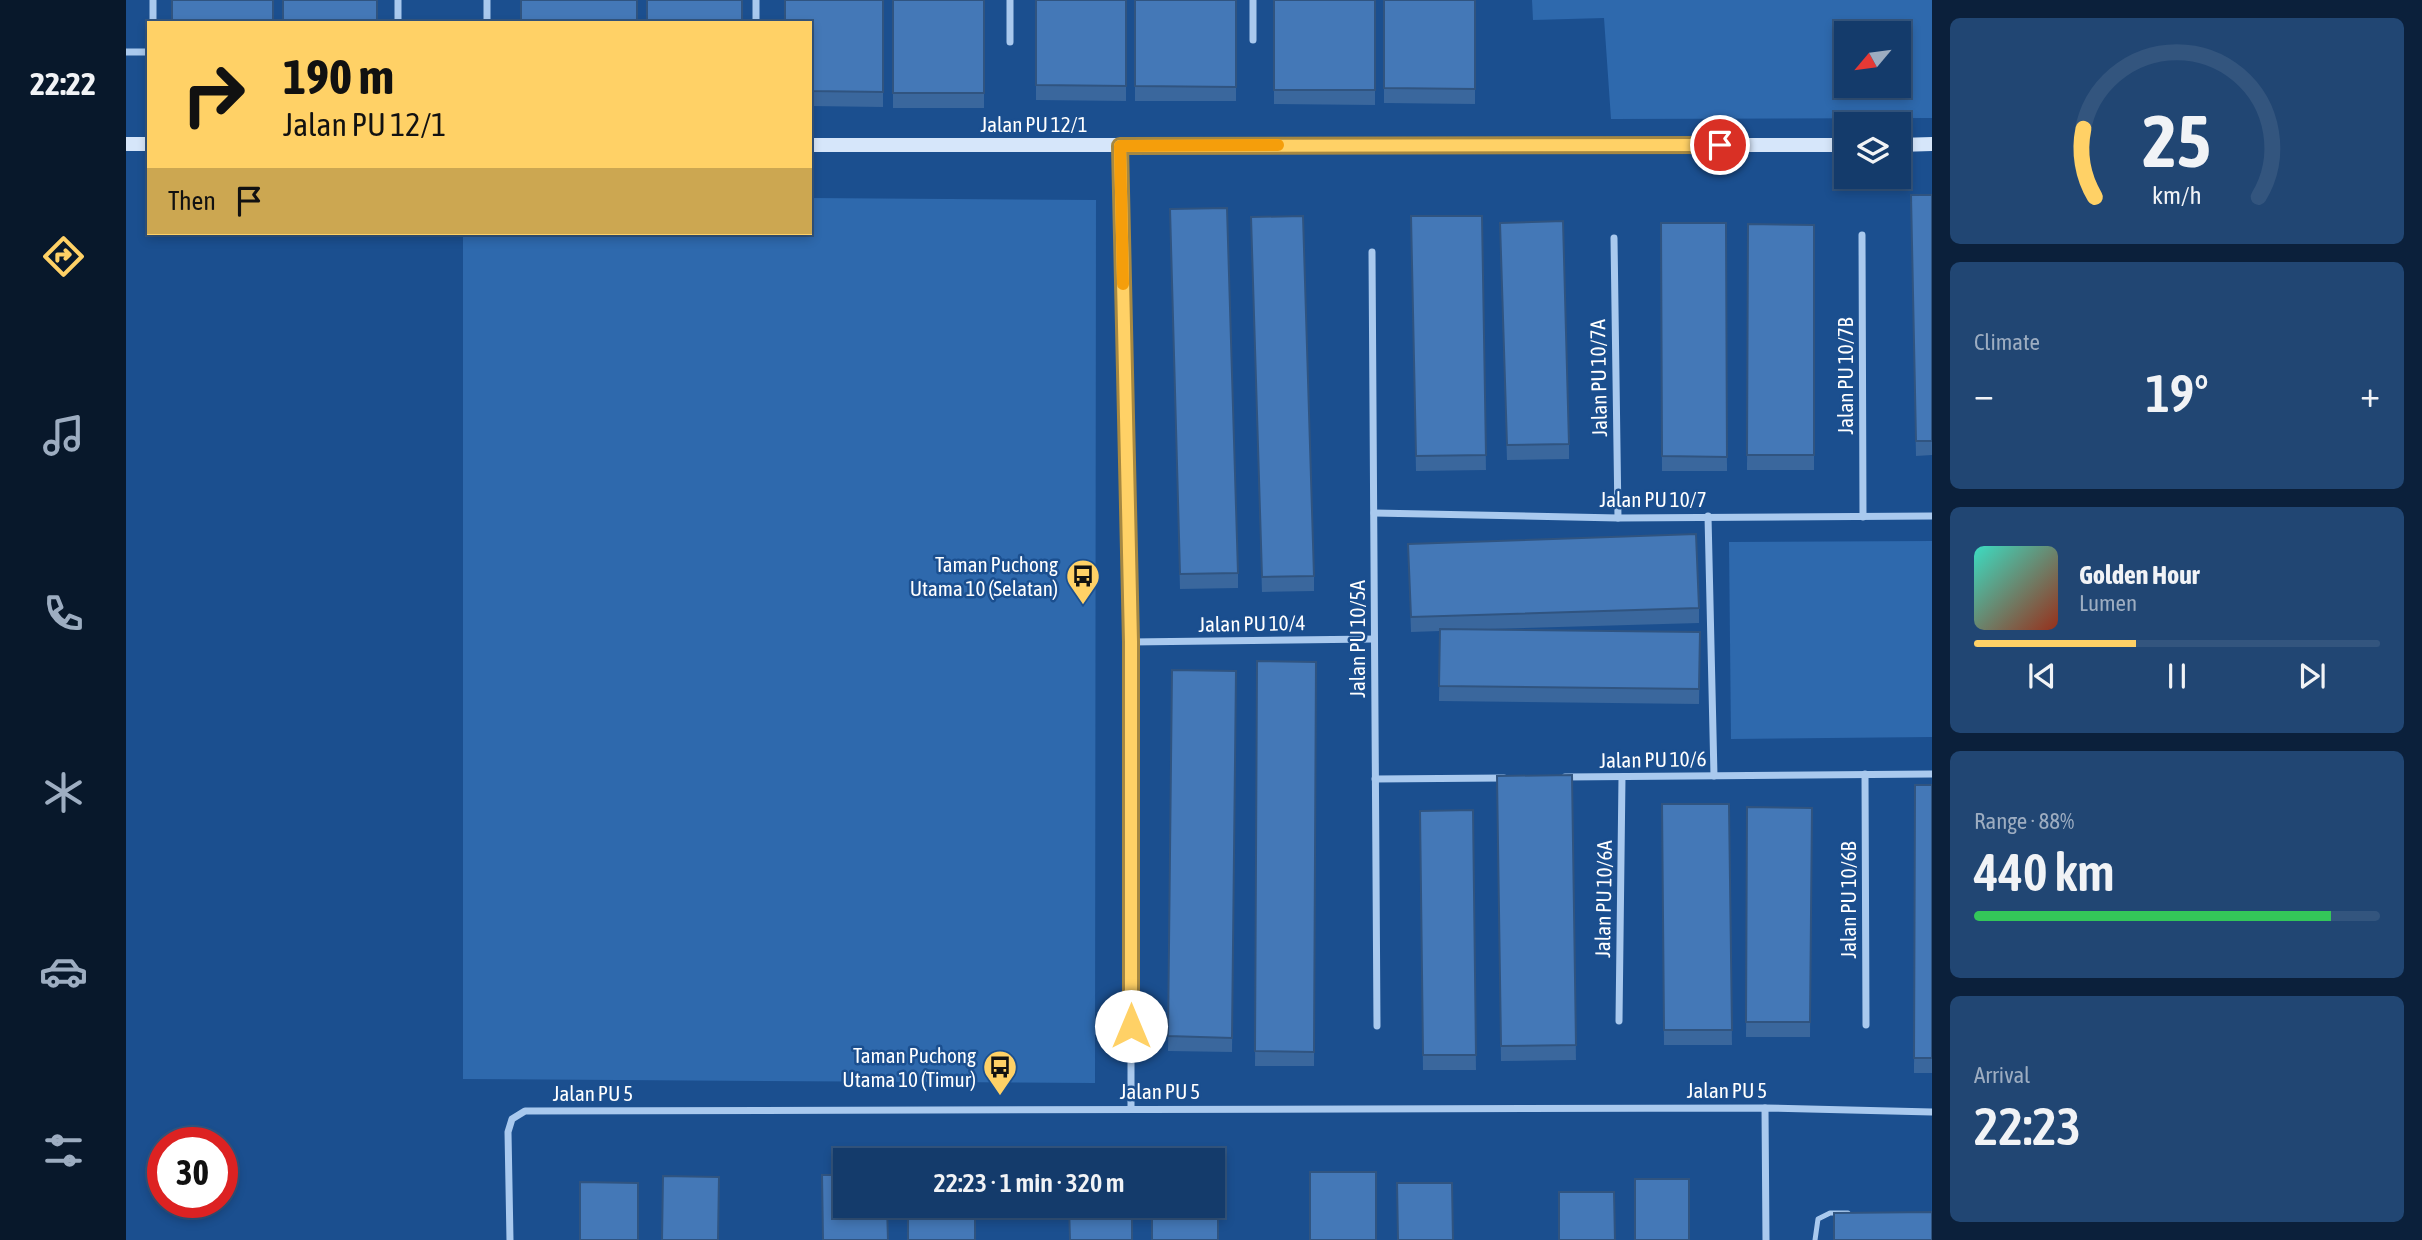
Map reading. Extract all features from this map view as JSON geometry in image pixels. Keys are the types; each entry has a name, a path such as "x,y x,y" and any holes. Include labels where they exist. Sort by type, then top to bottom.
{"street":[{"path":"153,0 153,21"},
{"path":"398,0 398,21"},
{"path":"487,0 487,21"},
{"path":"756,0 756,21"},
{"path":"1010,0 1010,42"},
{"path":"1253,0 1253,40"},
{"path":"126,52 147,52"},
{"path":"126,144 147,144"},
{"name":"Jalan PU 12/1","path":"812,145 1834,145"},
{"path":"1911,145 1932,145"},
{"path":"1120,146 1131,642 1130,1109"},
{"name":"Jalan PU 10/7B","path":"1862,235 1863,517"},
{"name":"Jalan PU 10/7A","path":"1614,238 1618,518"},
{"name":"Jalan PU 10/5A","path":"1372,252 1377,1026"},
{"name":"Jalan PU 10/7","path":"1374,513 1618,518 1932,516"},
{"path":"1708,516 1714,776"},
{"name":"Jalan PU 10/4","path":"1131,642 1374,639"},
{"name":"Jalan PU 10/6B","path":"1865,774 1866,1025"},
{"name":"Jalan PU 10/6","path":"1549,778 1932,774"},
{"name":"Jalan PU 10/6A","path":"1619,1021 1622,777"},
{"path":"1375,779 1509,778"},
{"path":"1765,1108 1766,1240"},
{"name":"Jalan PU 5","path":"510,1240 508,1132 512,1119 525,1111 1765,1108 1932,1112"}],"lane":[{"path":"1815,1240 1818,1219 1830,1213 1855,1213"}],"shaded area":[{"path":"1532,0 1932,0 1932,118 1911,118 1911,112 1834,112 1834,118 1611,119 1604,18 1533,20"},
{"path":"812,198 1096,200 1095,1083 463,1079 463,235 812,235"},
{"path":"1932,541 1932,737 1731,739 1729,542"}],"building":[{"path":"172,0 273,0 273,21 172,21"},
{"path":"283,0 377,0 377,21 283,21"},
{"path":"521,0 637,0 637,21 521,21"},
{"path":"647,0 742,0 742,21 647,21"},
{"path":"785,0 883,0 883,92 812,91 812,21 785,21"},
{"path":"893,0 984,0 984,93 893,93"},
{"path":"1036,0 1126,0 1126,86 1036,85"},
{"path":"1135,0 1236,0 1236,87 1135,86"},
{"path":"1274,0 1375,0 1375,90 1274,90"},
{"path":"1384,0 1475,0 1475,89 1384,88"},
{"path":"1911,195 1932,195 1932,441 1916,441"},
{"path":"1227,208 1238,573 1180,574 1170,209"},
{"path":"1303,216 1314,576 1262,577 1251,217"},
{"path":"1411,216 1482,216 1486,455 1416,456"},
{"path":"1563,221 1569,444 1507,445 1500,223"},
{"path":"1661,223 1726,223 1727,457 1662,456"},
{"path":"1748,224 1814,225 1814,455 1747,455"},
{"path":"1696,534 1699,608 1411,617 1408,544"},
{"path":"1440,629 1700,632 1699,689 1439,686"},
{"path":"1257,661 1316,662 1314,1052 1255,1051"},
{"path":"1172,670 1236,671 1232,1038 1168,1036"},
{"path":"1572,775 1576,1045 1501,1046 1497,776"},
{"path":"1915,785 1932,785 1932,1058 1914,1058"},
{"path":"1662,804 1729,804 1732,1030 1664,1030"},
{"path":"1747,807 1812,808 1810,1022 1746,1022"},
{"path":"1473,810 1476,1055 1423,1055 1420,811"},
{"path":"1310,1172 1376,1172 1376,1240 1310,1240"},
{"path":"822,1175 833,1175 833,1218 887,1218 888,1240 823,1240"},
{"path":"663,1176 719,1177 718,1240 662,1240"},
{"path":"1635,1179 1689,1179 1689,1240 1635,1240"},
{"path":"580,1182 638,1183 638,1240 580,1240"},
{"path":"1397,1183 1452,1183 1453,1240 1398,1240"},
{"path":"1559,1192 1614,1192 1615,1240 1559,1240"},
{"path":"1932,1212 1932,1240 1834,1240 1834,1213"},
{"path":"908,1218 975,1218 975,1240 908,1240"},
{"path":"1069,1218 1132,1218 1132,1240 1070,1240"},
{"path":"1152,1218 1218,1218 1218,1240 1152,1240"}],"slow traffic":[{"path":"1123,284 1120,146 1278,145"}],"place":[{"name":"Taman Puchong Utama 10 (Selatan)","path":"1083,606"},
{"name":"Taman Puchong Utama 10 (Timur)","path":"1000,1097"}],"route":[{"path":"1131,1026 1131,642 1120,146 1720,145"}]}
